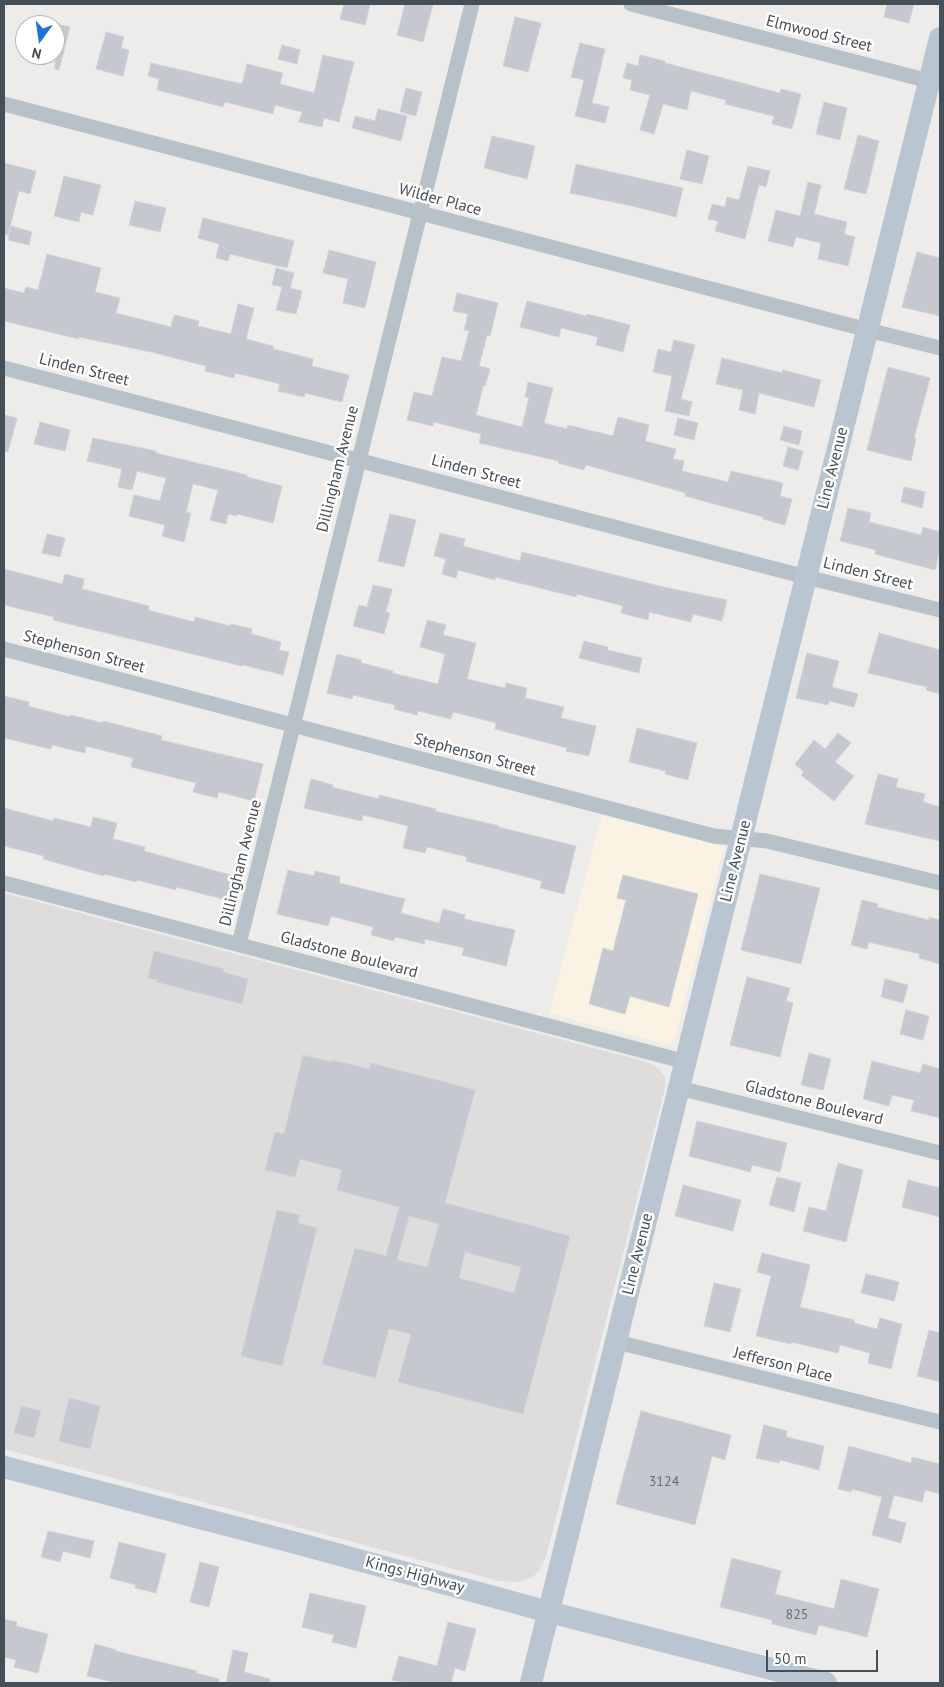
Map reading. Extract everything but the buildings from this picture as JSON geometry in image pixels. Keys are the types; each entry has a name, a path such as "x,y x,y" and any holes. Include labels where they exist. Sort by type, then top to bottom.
{"main road":[{"name":"Line Avenue","path":"531,1683 868,330 935,82 940,38"},
{"name":"Kings Highway","path":"4,1467 296,1543 549,1612 826,1683"}],"street":[{"name":"Dillingham Avenue","path":"239,944 472,4"},
{"name":"Elmwood Street","path":"631,4 935,82"},
{"name":"Wilder Place","path":"4,104 940,348"},
{"name":"Linden Street","path":"4,368 806,577 940,610"},
{"name":"Stephenson Street","path":"4,649 714,836 767,841 940,883"},
{"name":"Gladstone Boulevard","path":"4,883 686,1062"},
{"name":"Gladstone Boulevard","path":"679,1088 940,1152"},
{"name":"Jefferson Place","path":"617,1342 940,1422"}],"shaded area":[{"path":"602,815 724,847 674,1041 667,1045 549,1013"},
{"path":"4,893 647,1062 659,1069 665,1077 665,1088 546,1557 533,1577 520,1582 499,1581 4,1449"}]}
